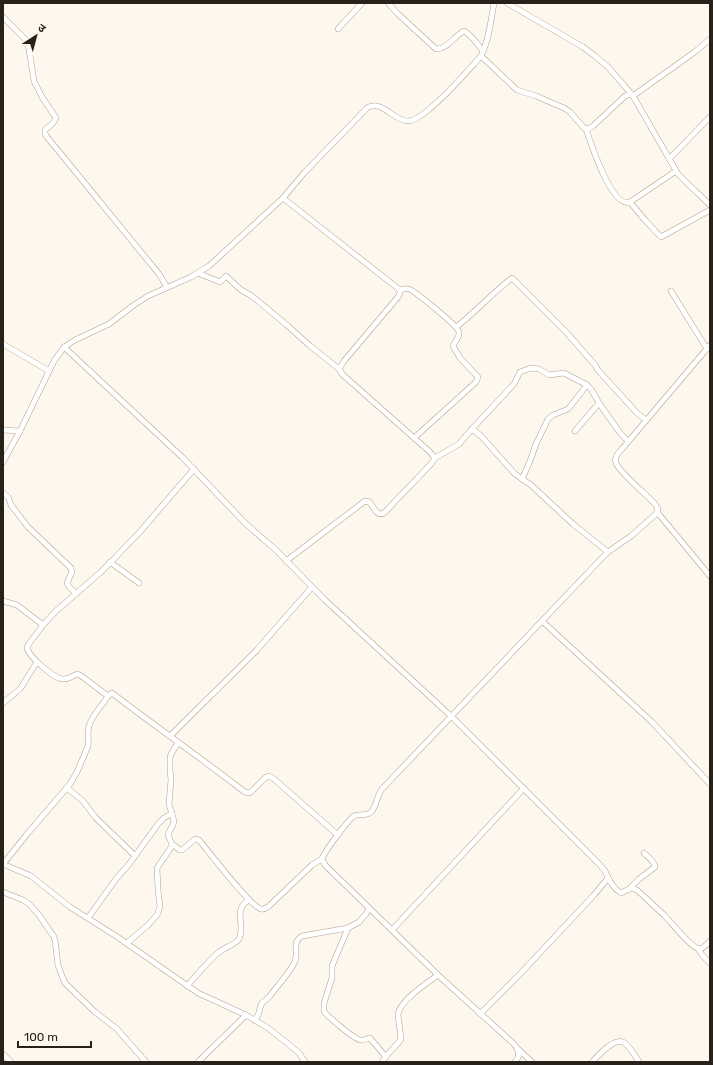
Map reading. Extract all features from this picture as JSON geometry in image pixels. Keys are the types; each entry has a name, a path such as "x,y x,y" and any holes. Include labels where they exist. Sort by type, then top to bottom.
{"street":[{"path":"338,29 362,3"},
{"path":"388,3 404,20 436,49 443,48 459,34 464,31 466,32 475,41 482,54 517,90 536,96 570,112 580,125 586,129 598,164 609,184 622,201 630,202 676,171"},
{"path":"3,462 20,431 54,361 64,347 75,340 109,324 148,296 198,273 215,261 283,198 304,173 370,106 376,106 405,121 413,120 424,114 457,84 482,54 488,36 494,3"},
{"path":"507,3 596,56 614,73 632,95 676,171 683,180 710,205"},
{"path":"3,17 28,43 32,72 36,86 45,103 56,118 54,123 45,130 45,134 159,274 167,287"},
{"path":"586,129 593,126 625,96 632,95 696,51 710,39"},
{"path":"669,159 710,117"},
{"path":"283,198 400,290"},
{"path":"630,202 644,220 661,237 710,210"},
{"path":"198,273 220,282 226,276 241,290 252,296 339,369 343,375 435,458"},
{"path":"456,327 470,316 501,286 512,278 566,332 637,414 646,420"},
{"path":"400,290 404,288 410,290 456,327 459,334 453,346 463,361 478,377 478,379 414,438"},
{"path":"339,369 398,297 400,290"},
{"path":"178,743 171,754 170,763 171,780 169,804 174,821 168,836 172,844 182,850 195,839 199,840 249,900 264,910 312,865 322,859 325,852 354,816 370,813 374,807 377,796 382,789 452,717 490,674 514,652 608,552 654,517 658,508 621,470 616,462 616,458 628,441 708,347 671,291"},
{"path":"3,344 49,371"},
{"path":"64,347 194,469 246,524 266,541 312,587 452,717 596,860 619,892 621,893 629,889 655,867 654,863 644,853"},
{"path":"286,561 365,501 369,502 378,514 384,513 435,458 459,444 470,430 511,389 520,372 523,370 536,369 550,375 564,373 586,385 591,389 621,434 628,441"},
{"path":"522,479 548,419 553,415 569,408 586,385"},
{"path":"575,431 599,403"},
{"path":"3,430 20,431"},
{"path":"470,430 475,431 481,436 513,472 608,552"},
{"path":"108,696 80,675 77,674 64,680 57,678 37,662 29,654 26,648 43,625 56,611 99,574 138,534 194,469"},
{"path":"3,493 8,497 11,505 28,527 71,568 72,572 67,583 76,593"},
{"path":"657,512 710,576"},
{"path":"110,562 139,583"},
{"path":"170,736 256,651 312,587"},
{"path":"3,601 17,605 43,625"},
{"path":"542,621 652,722 710,784"},
{"path":"3,703 20,689 37,662"},
{"path":"305,1062 287,1042 275,1033 246,1015 202,996 127,943 70,907 31,876 3,864 67,788 77,772 88,746 88,728 90,722 111,693 114,693 123,702 245,792 249,793 266,777 271,777 338,835"},
{"path":"67,788 83,800 95,817 134,855"},
{"path":"392,930 524,788"},
{"path":"88,918 107,890 130,863 134,855 158,824 172,813"},
{"path":"127,943 157,915 160,906 157,868 170,850 172,844"},
{"path":"322,859 325,865 369,908 532,1062"},
{"path":"480,1014 516,979 608,878"},
{"path":"629,889 634,889 639,892 694,946 698,948 710,963"},
{"path":"3,892 23,900 35,909 52,933 55,940 58,965 65,983 95,1012 117,1029 146,1062"},
{"path":"187,986 217,954 238,940 241,933 240,912 244,904 249,900"},
{"path":"254,1020 258,1017 262,1003 293,966 296,956 295,944 302,936 348,928 359,922 369,908"},
{"path":"348,928 332,966 332,978 324,1003 324,1010 329,1017 357,1039 363,1040 370,1038 384,1060 401,1039 398,1015 400,1007 406,1000 438,974"},
{"path":"698,948 703,948 710,941"},
{"path":"198,1062 246,1015"},
{"path":"592,1062 610,1045 617,1042 623,1042 639,1062"},
{"path":"515,1062 518,1057 518,1050"},
{"path":"3,1054 11,1062"}]}
